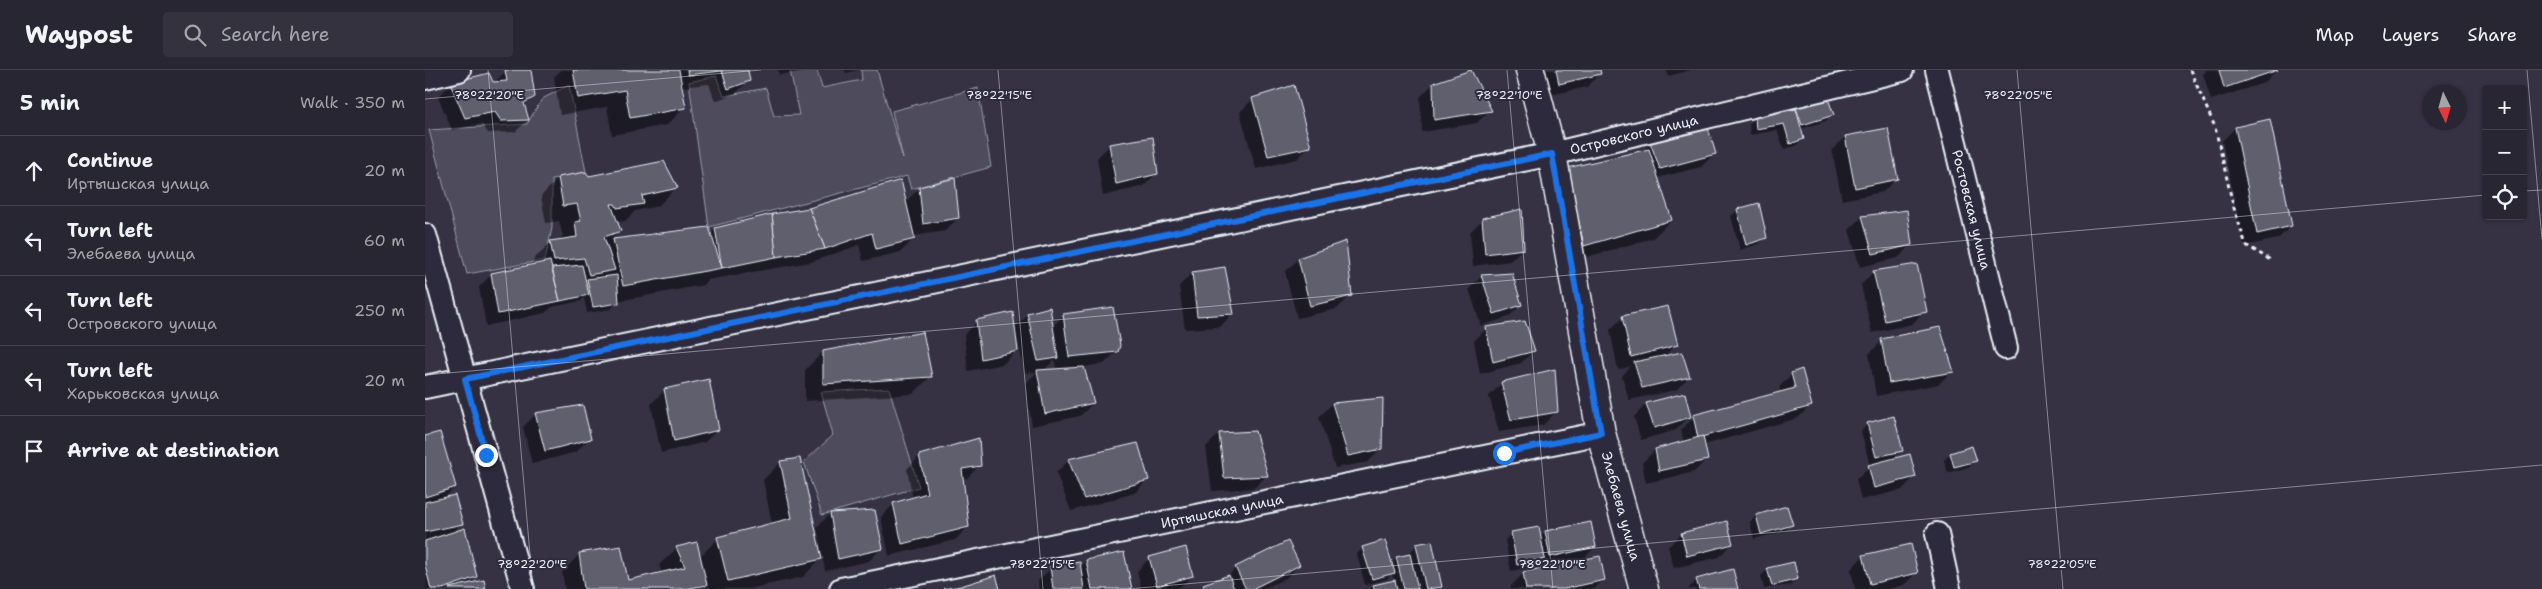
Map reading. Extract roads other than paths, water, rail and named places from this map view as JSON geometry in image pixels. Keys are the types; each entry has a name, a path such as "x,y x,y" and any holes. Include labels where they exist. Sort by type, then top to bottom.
{"main road":[{"name":"Элебаева улица","path":"1530,70 1552,154 1601,433 1644,589"}],"street":[{"path":"425,78 459,70"},
{"name":"Островского улица","path":"425,387 1552,154 1902,70"},
{"name":"Ростовская улица","path":"1937,70 2006,348"},
{"path":"425,235 523,589"},
{"name":"Иртышская улица","path":"841,589 1601,433"},
{"path":"1937,534 1949,589"}]}
